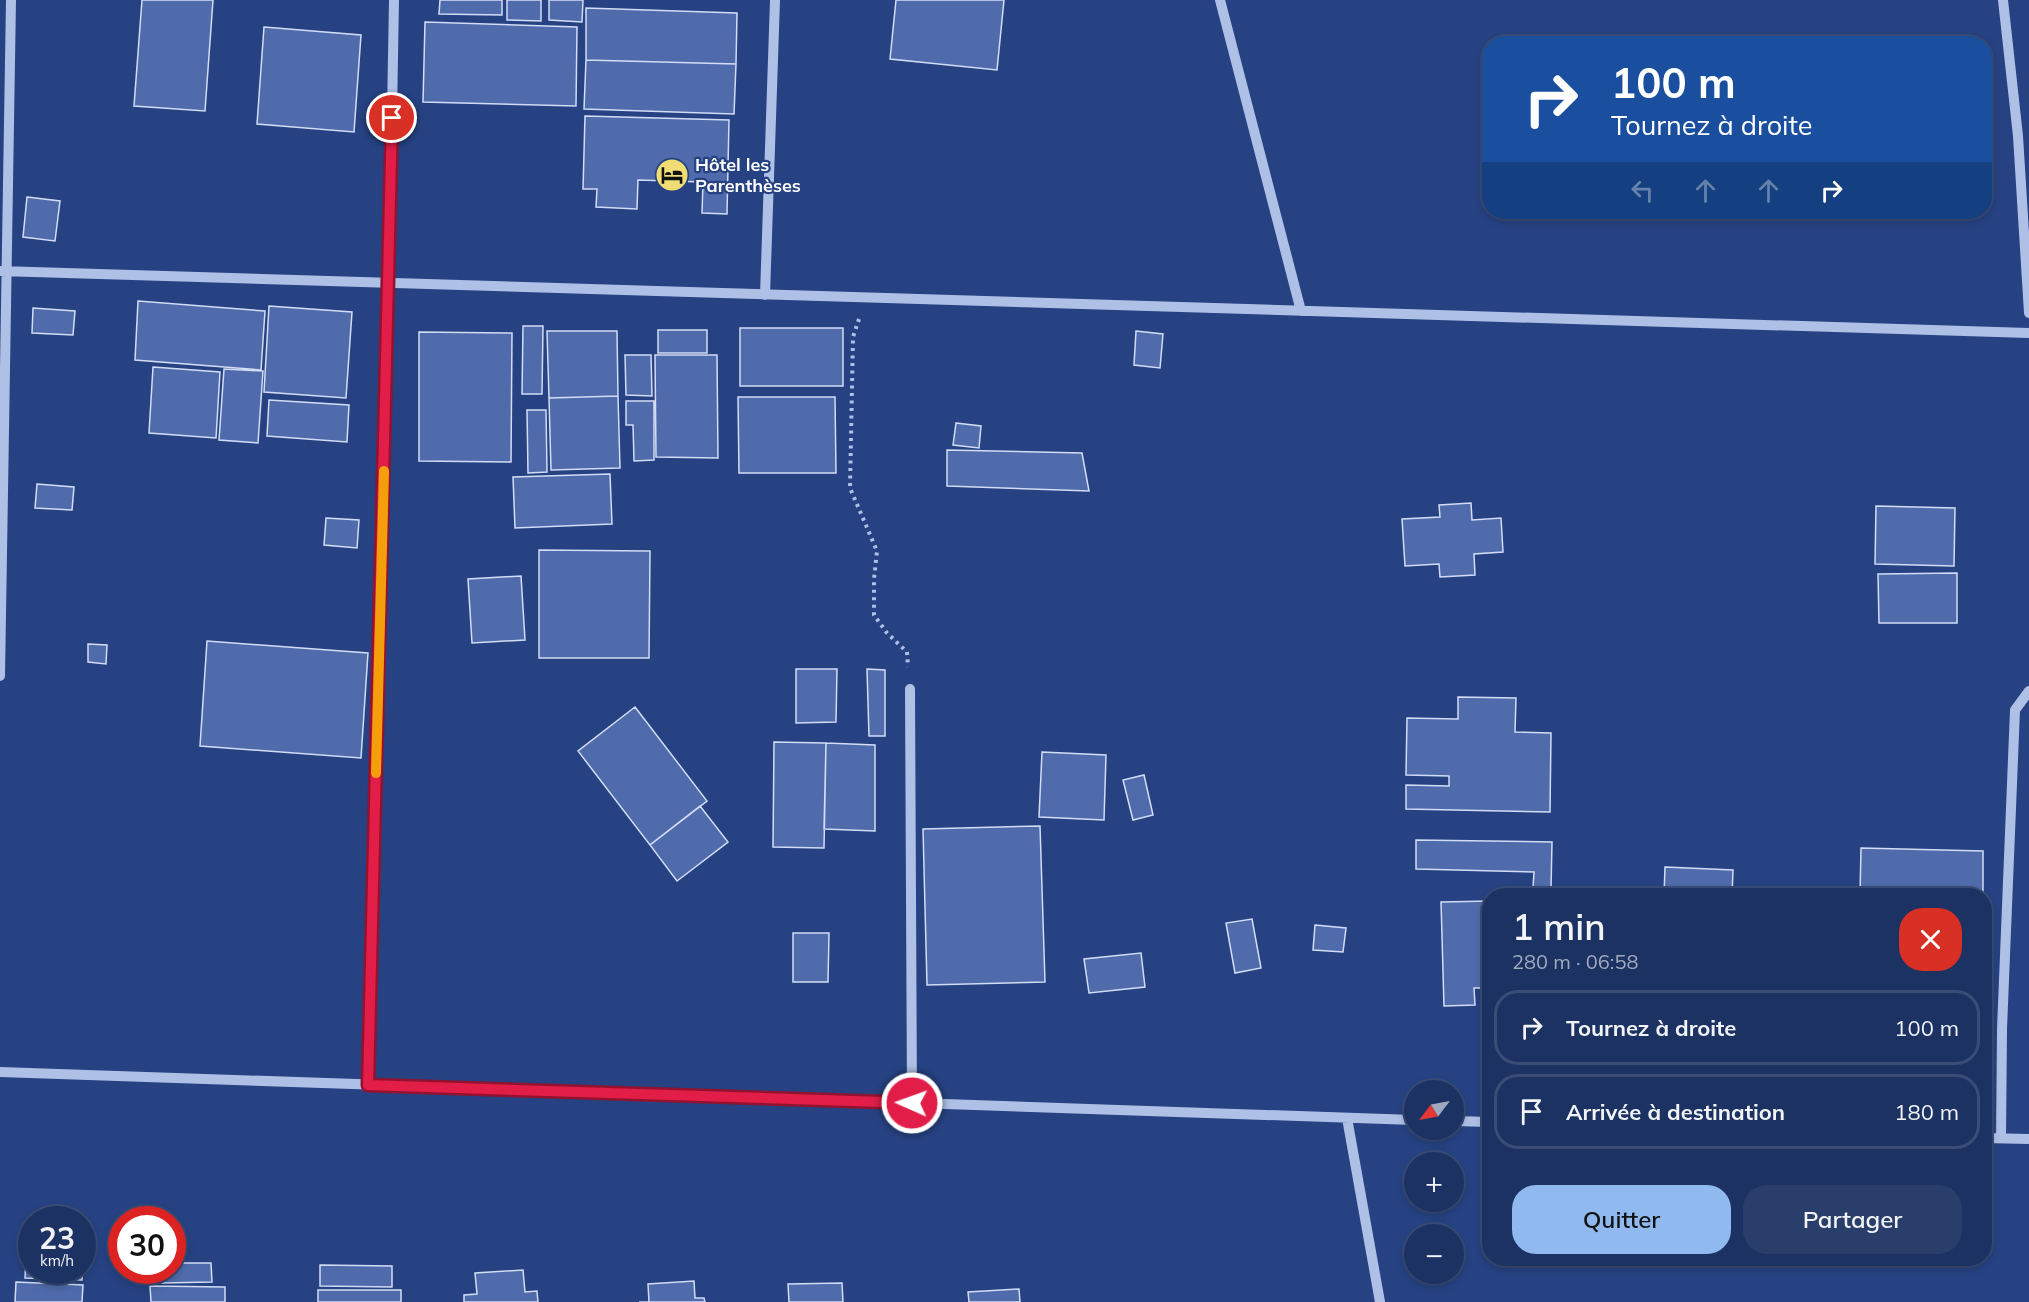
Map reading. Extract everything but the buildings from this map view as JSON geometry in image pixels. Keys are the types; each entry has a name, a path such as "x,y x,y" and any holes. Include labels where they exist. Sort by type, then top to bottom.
{"street":[{"path":"0,676 3,272 11,0"},
{"path":"368,1085 394,0"},
{"path":"765,295 776,0"},
{"path":"1220,0 1301,311"},
{"path":"2003,0 2018,136 2029,313"},
{"path":"3,272 2029,333"},
{"path":"909,689 912,1103"},
{"path":"2001,1138 2002,1029 2015,710 2029,691"},
{"path":"0,1072 1404,1120"},
{"path":"1347,1118 1380,1302"},
{"path":"1464,1121 1482,1122"},
{"path":"1992,1138 2029,1139"}],"path":[{"path":"865,297 854,337 850,488 877,551 874,615 886,633 907,652 909,689"}],"slow traffic":[{"path":"376,773 384,471"}],"place":[{"name":"Hôtel les Parenthèses","path":"672,175"}],"route":[{"path":"392,118 368,1085 912,1103"}]}
